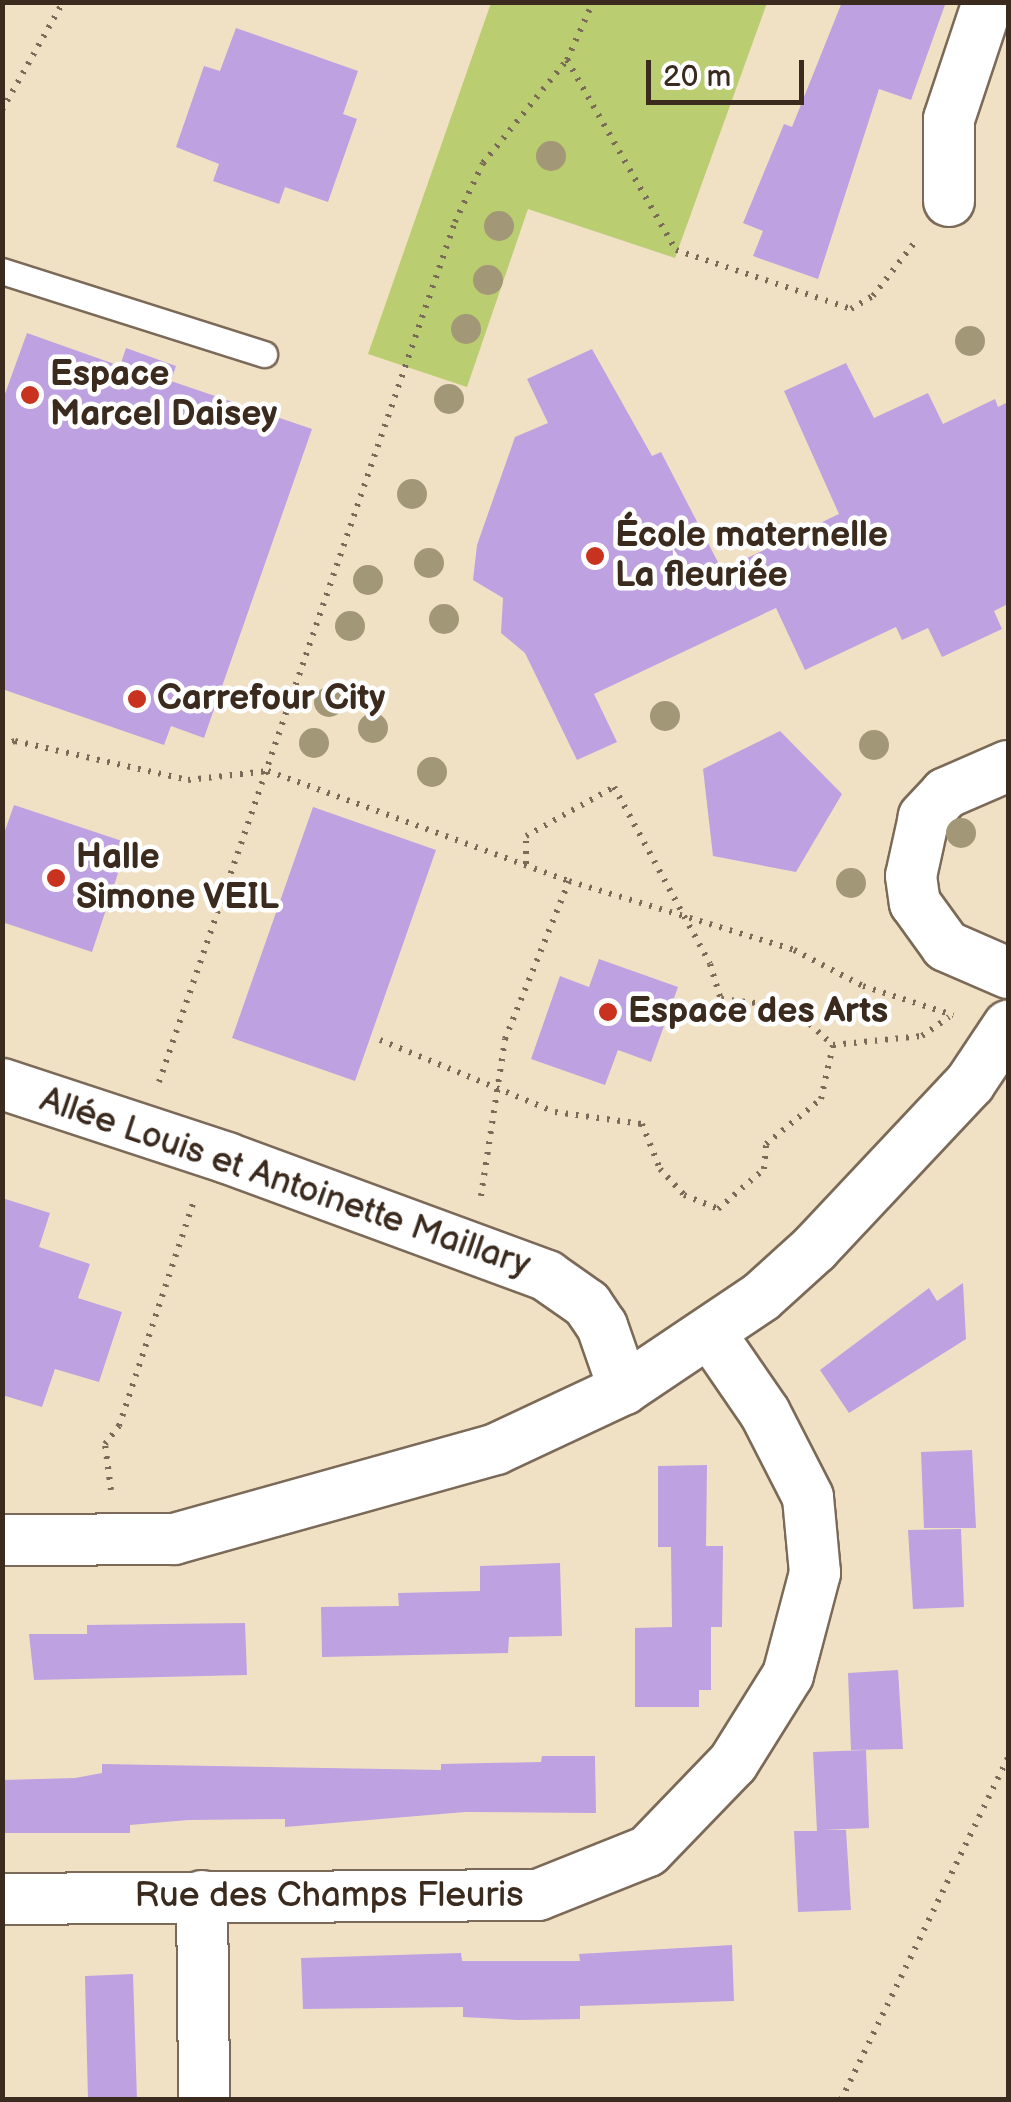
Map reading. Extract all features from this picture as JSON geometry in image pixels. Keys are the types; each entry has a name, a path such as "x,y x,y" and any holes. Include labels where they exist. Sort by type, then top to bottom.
{"street":[{"path":"948,200 949,119 988,2"},
{"path":"1008,766 946,793 924,817 911,876 916,903 946,946 1008,973"},
{"path":"2,1540 174,1539 496,1449 624,1388 710,1333 815,1248 989,1090 1006,1031"},
{"name":"Allée Louis et Antoinette Maillary","path":"2,1084 228,1158 475,1246 547,1276 587,1304 615,1354 624,1388"},
{"name":"Rue des Champs Fleuris","path":"2,1899 538,1895 648,1850 733,1763 788,1675 814,1572 808,1497 764,1413 710,1333"},
{"path":"202,1896 204,2100"}],"lane":[{"path":"2,271 264,354"}],"path":[{"path":"2,110 63,2"},
{"path":"142,1130 455,222 484,163 567,60 593,2"},
{"path":"567,60 676,250 766,284 851,308 872,296 948,200"},
{"path":"2,745 15,741 188,780 268,771 569,881 794,950 864,986 1006,1031"},
{"path":"526,864 526,836 614,786 710,964 721,999 772,1005 802,1018 833,1046 922,1036 952,1015"},
{"path":"475,1246 496,1083 506,1039 569,881"},
{"path":"380,1040 416,1059 496,1083 555,1112 642,1124 660,1169 684,1194 718,1209 764,1169 766,1144 820,1100 833,1046"},
{"path":"112,1494 105,1444 119,1426 202,1178 228,1158"},
{"path":"841,2100 1008,1756"}],"green space":[{"path":"491,3 767,3 675,258 528,209 467,387 368,354"}],"building":[{"path":"842,2 946,2 911,100 879,89 818,279 753,256 763,231 743,223 784,124 792,127"},
{"path":"236,28 358,71 343,114 357,119 328,202 285,187 279,204 213,181 219,164 176,147 204,66 220,71"},
{"path":"27,333 120,366 126,348 176,366 171,381 312,429 204,738 171,726 164,745 2,689 2,402"},
{"path":"592,349 652,456 661,452 722,570 839,514 784,391 846,363 874,418 928,393 943,424 995,399 998,407 1008,402 1008,604 994,611 1002,629 942,657 928,628 902,640 896,627 805,670 776,608 594,694 617,742 577,760 525,653 501,633 503,598 473,580 477,545 515,437 548,423 527,379"},
{"path":"780,731 842,794 796,872 713,856 703,769"},
{"path":"14,805 128,843 92,952 2,922 2,839"},
{"path":"313,807 436,850 355,1081 232,1038"},
{"name":"Espace des Arts","path":"599,959 678,987 651,1062 618,1050 605,1085 531,1059 560,976 589,987"},
{"path":"2,1198 50,1213 39,1247 90,1264 78,1298 122,1312 99,1382 55,1369 42,1407 2,1395"},
{"path":"963,1283 966,1339 849,1413 820,1370 929,1288 937,1301"},
{"path":"972,1450 976,1528 924,1528 921,1452"},
{"path":"707,1465 706,1546 723,1546 722,1627 711,1627 711,1690 699,1690 699,1707 635,1707 635,1628 672,1627 671,1547 658,1547 658,1466"},
{"path":"961,1529 964,1607 913,1609 908,1530"},
{"path":"560,1563 562,1636 509,1637 508,1653 322,1657 321,1607 399,1606 398,1593 480,1591 480,1566"},
{"path":"245,1623 247,1675 34,1680 29,1634 87,1634 87,1625"},
{"path":"898,1670 903,1749 851,1750 848,1673"},
{"path":"866,1750 869,1828 822,1830 846,1830 851,1910 798,1912 794,1831 817,1831 813,1752"},
{"path":"542,1756 595,1756 596,1813 465,1812 285,1827 285,1819 188,1820 130,1825 130,1833 2,1833 2,1780 75,1778 102,1773 102,1764 441,1770 441,1764 541,1762"},
{"path":"732,1945 734,2001 580,2006 580,2019 463,2017 463,2007 303,2009 301,1958 461,1953 462,1961 580,1961 579,1954"},
{"path":"133,1974 137,2100 88,2100 85,1976"}],"place":[{"name":"Espace Marcel Daisey","path":"30,395"},
{"name":"École maternelle La fleuriée","path":"595,556"},
{"name":"Carrefour City","path":"137,699"},
{"name":"Halle Simone VEIL","path":"56,878"},
{"name":"Espace des Arts","path":"608,1012"}]}
